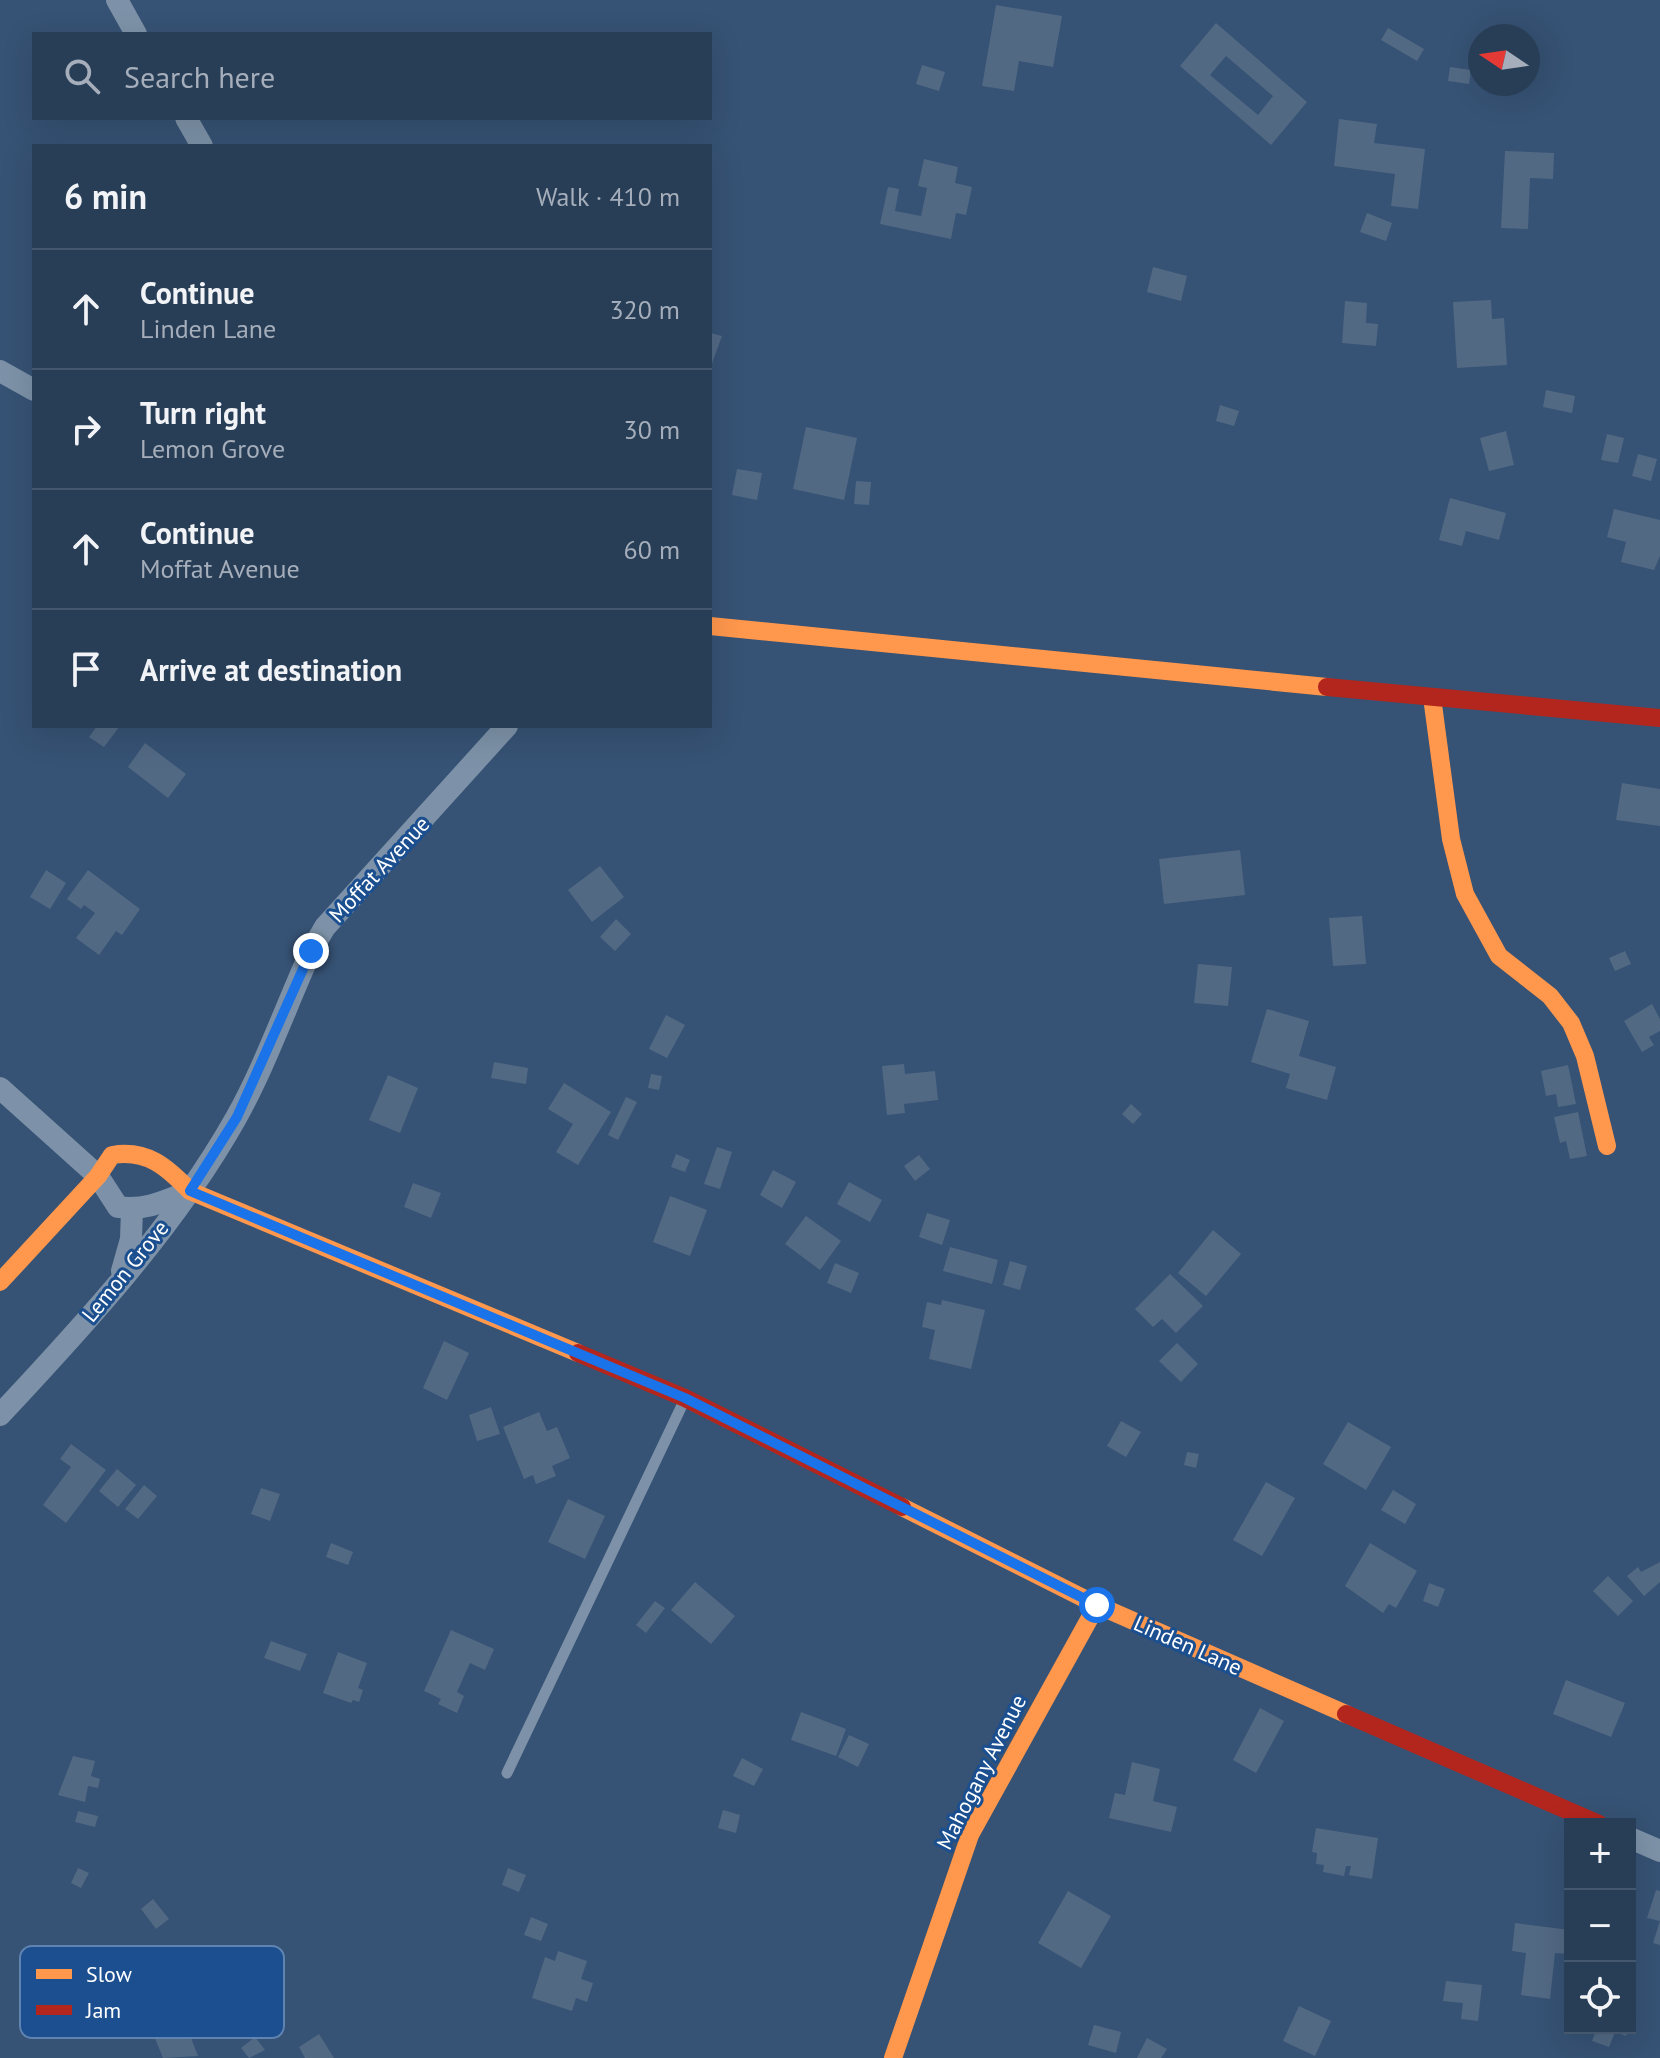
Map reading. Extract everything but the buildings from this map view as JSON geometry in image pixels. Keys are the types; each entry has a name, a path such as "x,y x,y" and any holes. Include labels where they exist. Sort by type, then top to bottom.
{"street":[{"path":"117,0 135,32"},
{"path":"187,120 201,144"},
{"path":"0,371 32,389"},
{"path":"712,626 973,655 1660,718"},
{"path":"1432,697 1456,863 1473,914 1492,948 1511,968 1545,989 1563,1010 1580,1046 1607,1146"},
{"name":"Moffat Avenue","path":"237,1117 311,951 325,927 505,728"},
{"path":"0,1088 98,1176 104,1191 118,1207 132,1209 158,1205 190,1191"},
{"name":"Lemon Grove","path":"0,1415 119,1281 190,1191 237,1117"},
{"name":"Linden Lane","path":"98,1176 112,1155 150,1155 166,1165 190,1191 685,1398 1097,1605 1585,1818"},
{"path":"0,1282 98,1176"},
{"path":"119,1281 131,1239 132,1209"},
{"name":"Mahogany Avenue","path":"893,2058 970,1835 1097,1605"},
{"path":"1636,1841 1660,1851"}],"lane":[{"path":"507,1773 685,1398"}],"traffic: slow":[{"path":"712,626 1327,687"},
{"path":"1432,697 1451,839 1465,894 1499,956 1550,996 1571,1023 1585,1056 1607,1146"},
{"path":"0,1282 98,1176 112,1155 136,1155 164,1167 190,1191 578,1353"},
{"path":"902,1507 1097,1605 1346,1714"},
{"path":"893,2058 970,1835 1097,1605"}],"traffic: jam":[{"path":"1327,687 1660,718"},
{"path":"578,1353 685,1398 902,1507"},
{"path":"1346,1714 1585,1818"}],"route":[{"path":"311,951 237,1117 190,1191 685,1398 1097,1605"}]}
